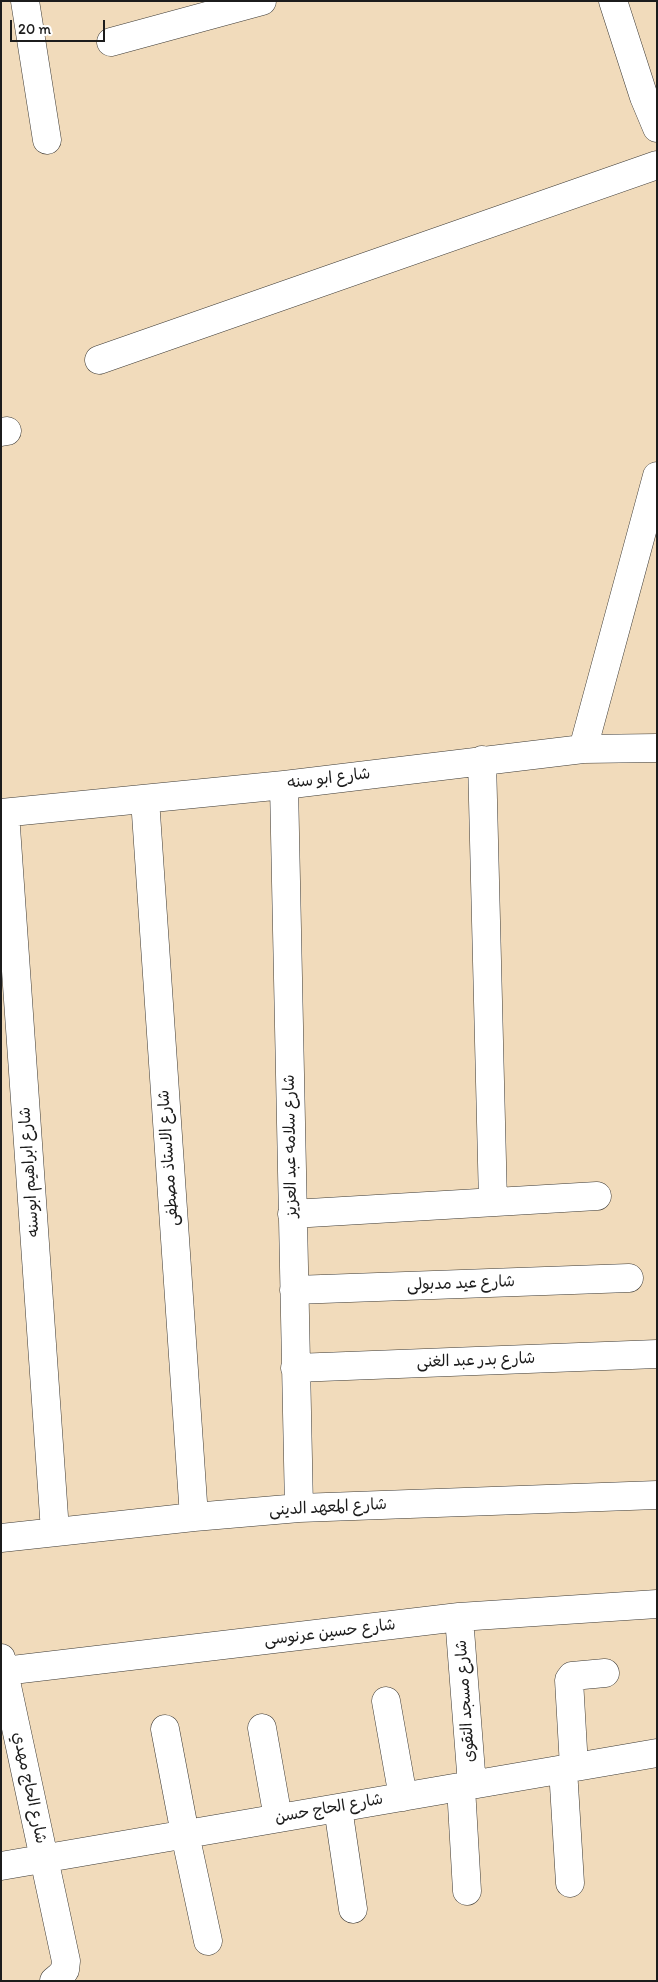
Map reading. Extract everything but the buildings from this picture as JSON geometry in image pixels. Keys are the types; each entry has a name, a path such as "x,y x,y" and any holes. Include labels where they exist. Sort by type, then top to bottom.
{"street":[{"path":"25,1 47,140"},
{"path":"111,42 262,1"},
{"path":"613,1 644,97 657,128"},
{"path":"99,360 657,165"},
{"path":"583,750 657,476"},
{"name":"شارع ابو سنه","path":"3,813 284,785 482,760 583,750 657,748"},
{"path":"482,760 493,1202"},
{"name":"شارع سلامه عبد العزيز","path":"284,785 299,1508"},
{"name":"شارع الاستاذ مصطفى","path":"145,799 194,1517"},
{"name":"شارع ابراهيم ابوسنه","path":"3,813 55,1531"},
{"path":"292,1214 597,1196"},
{"name":"شارع عيد مدبولى","path":"294,1290 629,1278"},
{"name":"شارع بدر عبد الغنى","path":"295,1368 657,1354"},
{"name":"شارع المعهد الدينى","path":"1,1538 194,1517 299,1508 657,1494"},
{"name":"شارع حسين عرنوسى","path":"3,1665 459,1617 657,1604"},
{"name":"شارع مسجد التقوى","path":"459,1617 466,1786 467,1891"},
{"name":"شارع الحاج مهدي","path":"3,1665 66,1961 65,1970 54,1981"},
{"path":"570,1883 569,1680 572,1676 605,1673"},
{"path":"386,1701 403,1797"},
{"path":"262,1728 278,1818"},
{"path":"165,1729 184,1834 208,1941"},
{"name":"شارع الحاج حسن","path":"1,1866 657,1752"},
{"path":"338,1808 353,1909"}]}
